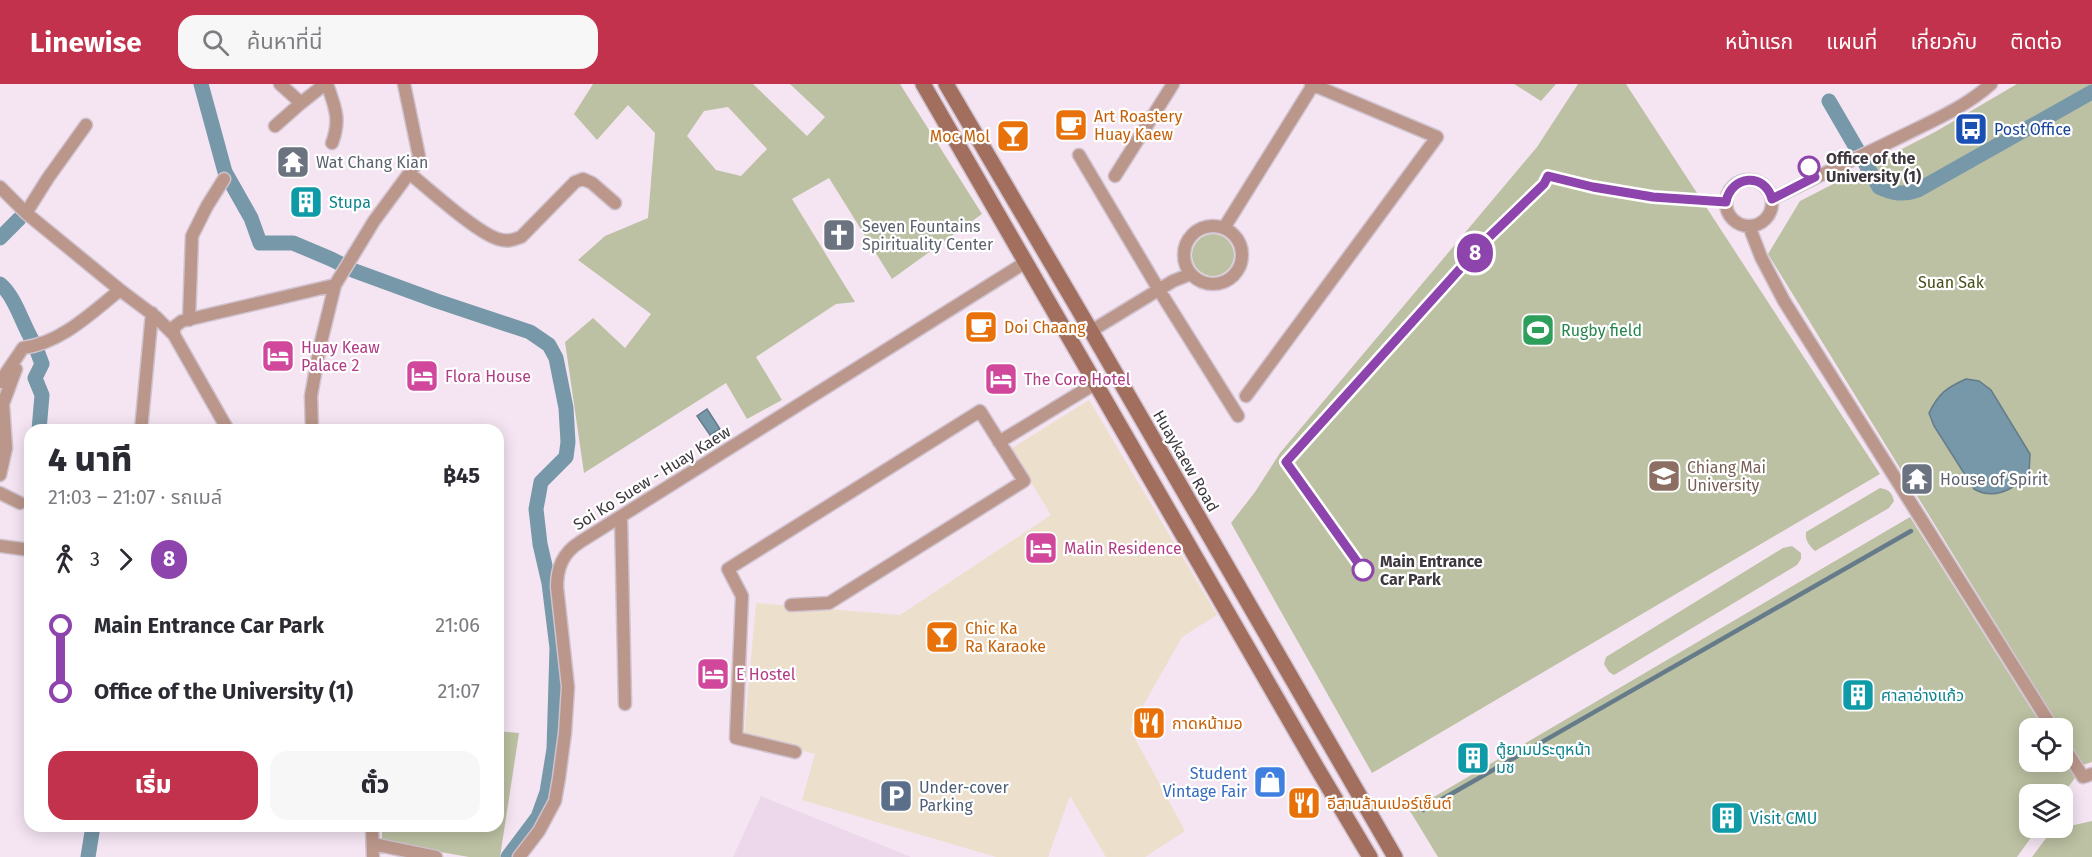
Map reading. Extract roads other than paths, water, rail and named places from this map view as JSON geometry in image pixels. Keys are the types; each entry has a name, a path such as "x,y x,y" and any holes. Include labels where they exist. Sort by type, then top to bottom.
{"main road":[{"path":"923,84 1370,857"},
{"name":"Huaykaew Road","path":"946,84 1395,857"},
{"path":"1026,262 1043,252"},
{"path":"1335,797 1354,786"},
{"path":"1356,833 1375,822"}],"street":[{"path":"280,84 301,103"},
{"path":"275,126 326,84 337,114 336,133 332,143"},
{"path":"311,424 311,396 335,285 374,221 410,173 419,156 404,84"},
{"path":"1115,176 1173,84"},
{"path":"1772,199 1850,163 1973,100 1991,84"},
{"path":"1224,228 1312,85 1437,137 1246,396"},
{"path":"27,213 48,178 86,125"},
{"path":"1079,155 1159,290 1238,416"},
{"path":"410,173 482,231 496,239 510,241 521,237 575,182 583,179 592,183 615,202"},
{"path":"183,321 192,236 224,179"},
{"path":"1747,180 1755,181 1768,189 1772,199 1772,207 1764,221 1749,226 1740,224 1729,215 1726,202 1732,188 1738,182 1747,180"},
{"path":"0,187 27,213 154,315 174,335 225,424"},
{"path":"1207,226 1224,228 1238,240 1242,249 1242,259 1233,276 1226,281 1207,284 1191,274 1184,257 1187,241 1199,229 1207,226"},
{"path":"1749,226 1761,258 1784,301 2046,718"},
{"name":"Soi Ko Suew - Huay Kaew","path":"519,857 539,831 555,801 559,778 568,687 557,587 564,556 571,548 1026,262"},
{"path":"1091,331 1159,290 1191,274"},
{"path":"174,335 174,327 183,321 335,285"},
{"path":"0,382 23,348 35,346 66,333 120,290"},
{"path":"154,315 183,321"},
{"path":"142,424 154,315"},
{"path":"0,475 6,448 3,404 23,348"},
{"path":"999,442 1096,383"},
{"path":"791,605 830,603 1024,481 980,411 728,569 742,596 736,738 795,752"},
{"path":"0,493 20,503"},
{"path":"621,517 625,704"},
{"path":"0,546 24,549"},
{"path":"2073,761 2083,777 2092,774"},
{"path":"372,832 373,850 436,857"}],"water":[{"path":"1966,379 1979,381 1991,390 2030,454 2029,474 2004,492 1989,494 1974,489 1934,426 1929,413 1944,392"},
{"path":"707,409 720,429 710,435 697,416"}],"waterway":[{"path":"201,84 225,172 251,218 260,243 293,243 355,271 530,332 549,345 556,358 566,408 568,442 566,457 541,482 536,509 557,648 554,749 547,792 538,817 508,857"},
{"path":"1829,101 1879,187 1889,191 1908,193 1918,190 2092,92"},
{"path":"0,238 19,219"},
{"path":"0,284 11,296 35,345"},
{"path":"36,348 42,364 35,378 42,395 40,424"},
{"path":"1423,810 1911,531"},
{"path":"88,857 92,832"}],"place":[{"name":"Art Roastery Huay Kaew","path":"1071,125"},
{"name":"Post Office","path":"1971,129"},
{"name":"Moc Mol","path":"1013,136"},
{"name":"Wat Chang Kian","path":"293,162"},
{"name":"Office of the University (1)","path":"1809,167"},
{"name":"Stupa","path":"306,202"},
{"name":"Seven Fountains Spirituality Center","path":"839,235"},
{"name":"Doi Chaang","path":"981,327"},
{"name":"Rugby field","path":"1538,330"},
{"name":"Huay Keaw Palace 2","path":"278,356"},
{"name":"Flora House","path":"422,376"},
{"name":"The Core Hotel","path":"1001,379"},
{"name":"Chiang Mai University","path":"1664,476"},
{"name":"House of Spirit","path":"1917,479"},
{"name":"Malin Residence","path":"1041,548"},
{"name":"Main Entrance Car Park","path":"1363,570"},
{"name":"Chic Ka Ra Karaoke","path":"942,637"},
{"name":"E Hostel","path":"713,674"},
{"name":"ศาลาอ่างแก้ว","path":"1858,695"},
{"name":"กาดหน้ามอ","path":"1149,723"},
{"name":"ตู้ยามประตูหน้า มช","path":"1473,758"},
{"name":"Student Vintage Fair","path":"1270,782"},
{"name":"Under-cover Parking","path":"896,796"},
{"name":"อีสานล้านเปอร์เซ็นต์","path":"1304,803"},
{"name":"Visit CMU","path":"1727,818"}],"park label":[{"name":"Suan Sak","path":"1951,282"}]}
